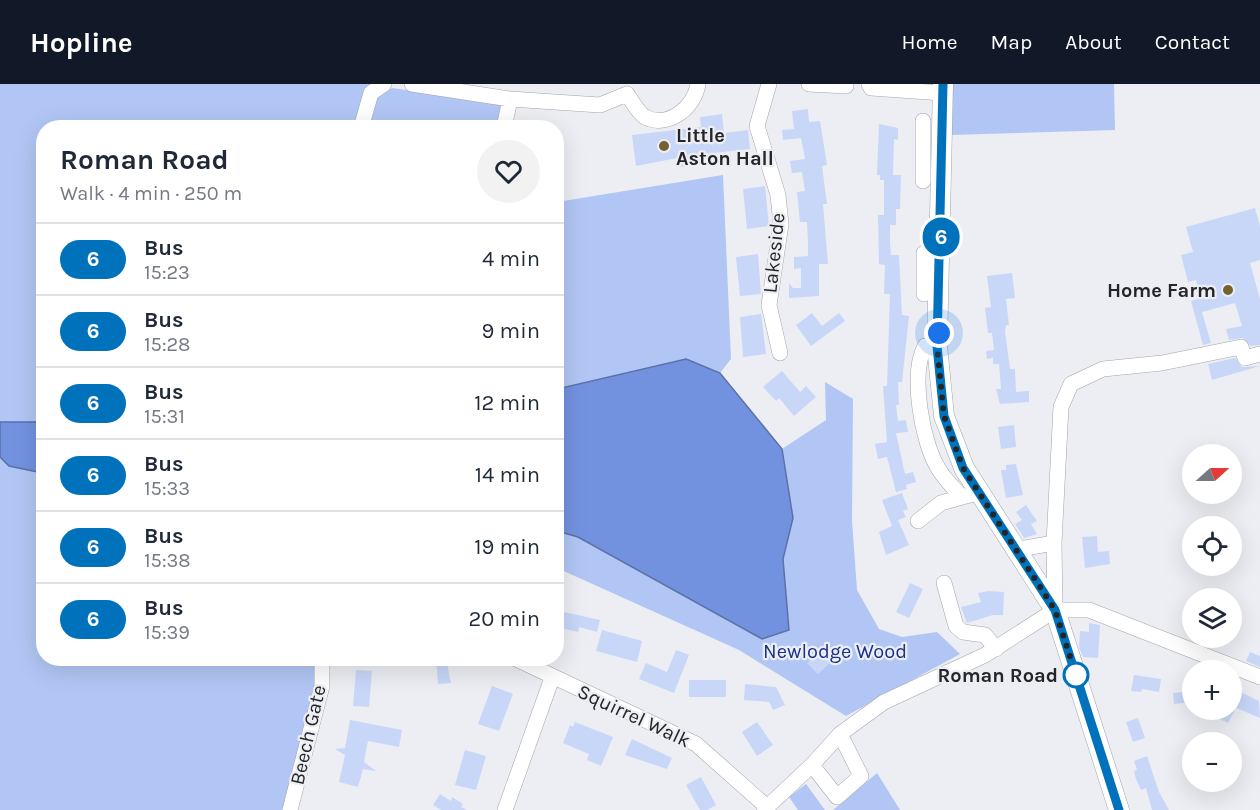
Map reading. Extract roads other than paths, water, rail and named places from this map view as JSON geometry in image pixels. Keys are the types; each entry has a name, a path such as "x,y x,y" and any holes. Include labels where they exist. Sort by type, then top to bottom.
{"main road":[{"path":"943,88 930,129 930,286 944,416 970,495 1014,550 1055,610 1119,810"}],"street":[{"path":"363,120 371,93 384,84"},
{"path":"412,84 510,99 600,105 628,89 643,116 657,121 675,116 687,108 697,93 698,84"},
{"name":"Lakeside","path":"769,84 757,126 778,195 781,224 768,305 780,353"},
{"path":"809,84 943,88"},
{"path":"507,120 510,99"},
{"path":"923,180 930,129"},
{"path":"924,253 930,286"},
{"path":"1055,610 1054,543 1061,407 1071,384 1103,369 1162,363 1241,347 1245,358 1260,354"},
{"path":"918,521 941,503 970,495"},
{"path":"1014,550 1054,543"},
{"path":"944,583 956,626 963,632 986,635 996,649"},
{"path":"766,809 812,765 840,734 884,702 996,649 1055,610 1089,610 1260,677"},
{"name":"Beech Gate","path":"290,810 322,686 322,666"},
{"name":"Squirrel Walk","path":"529,666 696,744 766,809"},
{"name":"Squirrel Walk","path":"505,810 552,678"},
{"path":"812,765 837,797 861,776 840,734"}],"water":[{"path":"686,359 720,373 782,449 793,518 783,559 789,630 762,639 578,537 564,533 564,387"},
{"path":"0,422 36,422 36,472 9,466 0,457"}],"place":[{"name":"Little Aston Hall","path":"664,146"},
{"name":"Home Farm","path":"1228,290"},
{"name":"Roman Road","path":"1076,675"}],"park label":[{"name":"Newlodge Wood","path":"835,651"}]}
